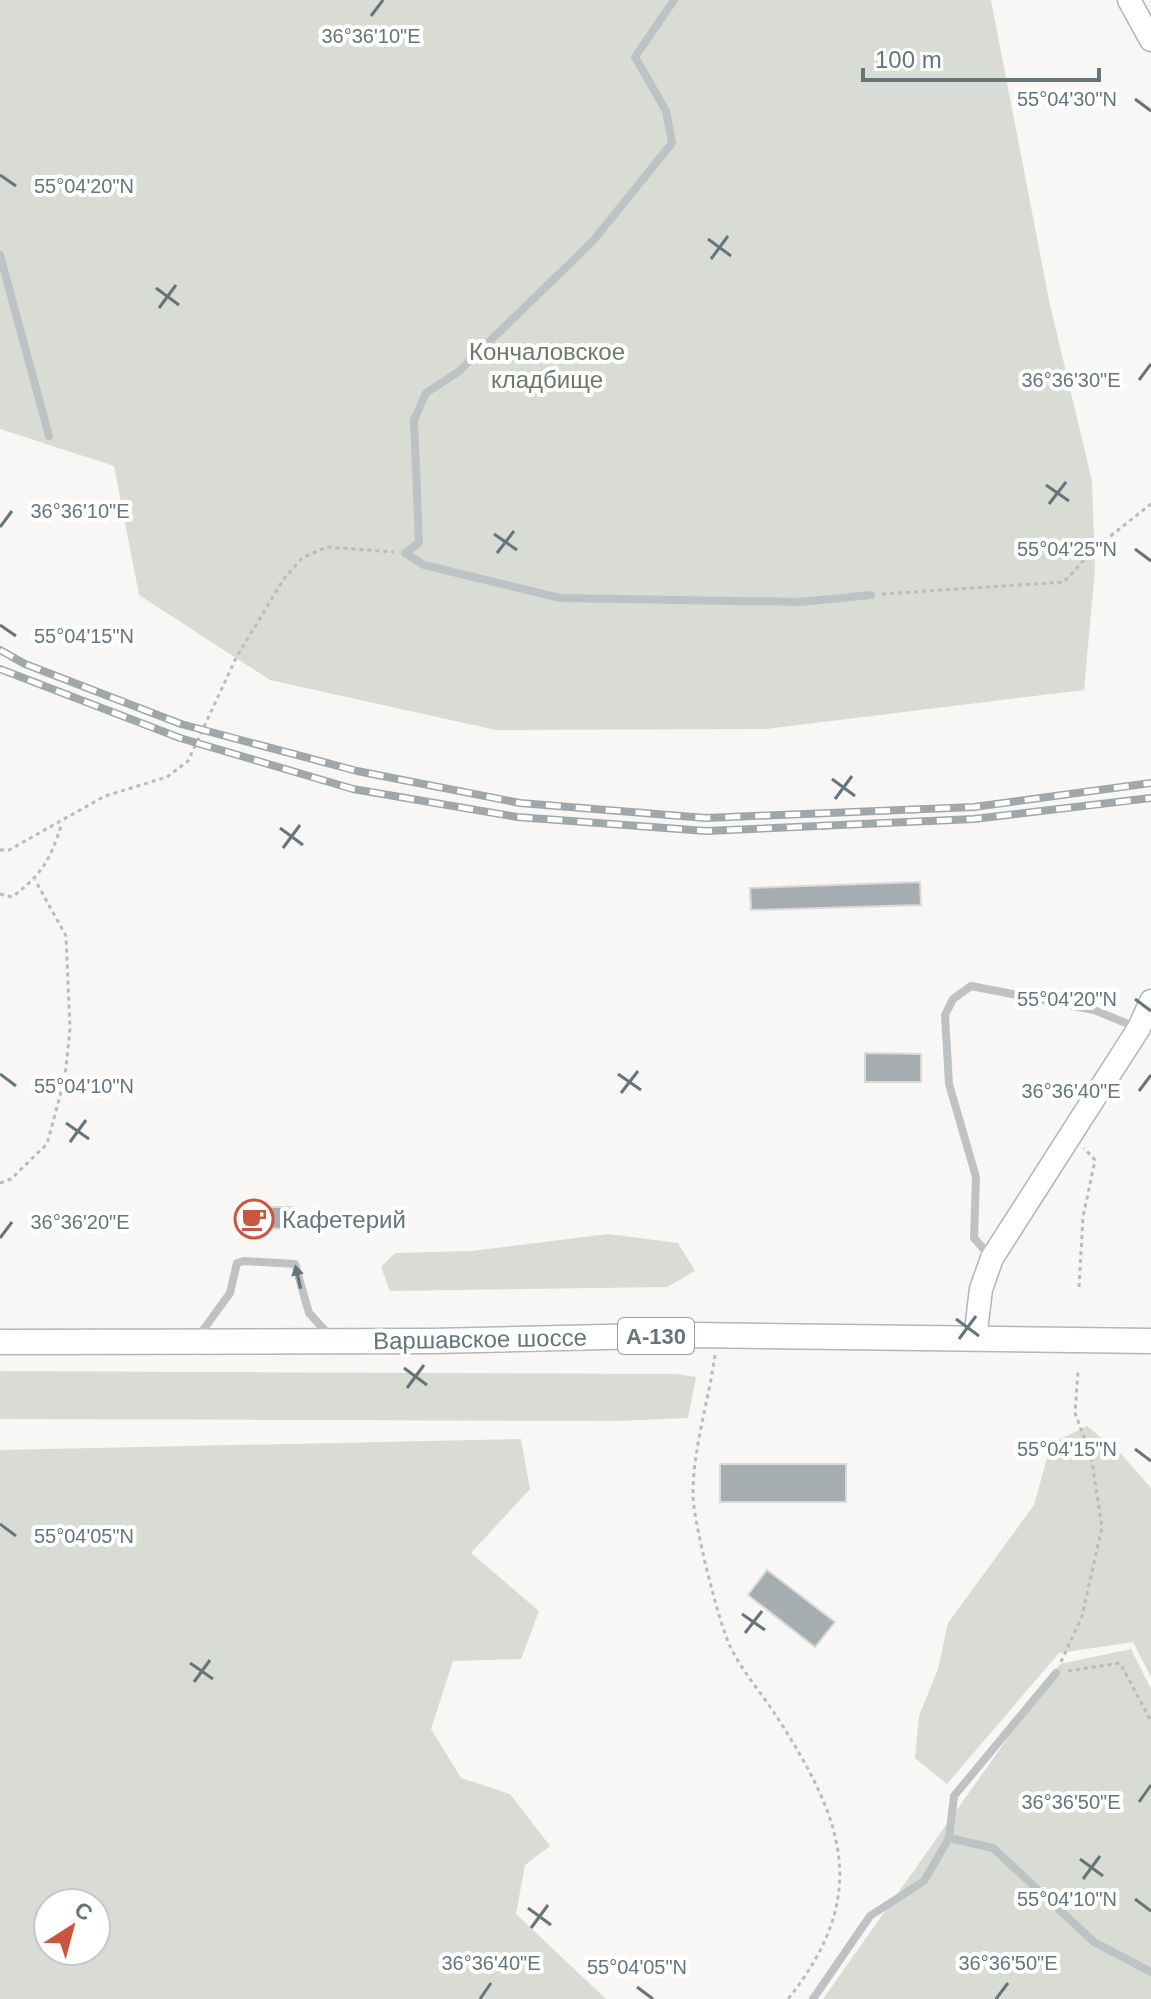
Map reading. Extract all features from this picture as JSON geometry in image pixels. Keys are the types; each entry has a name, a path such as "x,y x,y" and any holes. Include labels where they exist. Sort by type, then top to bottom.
{"main road":[{"name":"Варшавское шоссе","path":"0,1342 718,1335 1151,1341"}],"street":[{"path":"1129,0 1151,40"},
{"path":"975,1339 981,1289 992,1258 1139,1028 1151,1001"}],"lane":[{"path":"674,0 635,57 666,111 672,143 593,241 458,372 426,393 414,420 419,543 405,553 424,565 560,598 800,602 871,595"},
{"path":"0,255 49,436"},
{"path":"992,1258 974,1238 976,1177 949,1084 945,1015 953,999 971,986 1094,1010 1139,1028"},
{"path":"194,1342 219,1312 230,1293 233,1270 237,1263 244,1261 295,1264 309,1313 337,1341"},
{"path":"813,1999 870,1916 924,1881 949,1838 954,1796 1056,1673"},
{"path":"949,1838 993,1848 1094,1942 1151,1972"}],"path":[{"path":"871,595 1064,582 1094,549 1151,504"},
{"path":"0,850 9,850 105,796 167,777 188,761 236,658 283,580 302,558 327,547 405,553"},
{"path":"0,894 12,897 35,880 49,861 63,822"},
{"path":"0,1183 11,1179 47,1144 70,1029 66,936 35,880"},
{"path":"1072,1134 1095,1160 1083,1217 1079,1287"},
{"path":"718,1335 693,1494 702,1544 730,1646 779,1719 829,1812 841,1855 837,1909 803,1980 788,1999"},
{"path":"1056,1673 1082,1616 1102,1527 1091,1456 1075,1413 1078,1371"},
{"path":"1056,1673 1120,1663 1151,1721"}],"green space":[{"name":"Кончаловское кладбище","path":"0,0 991,0 1050,305 1092,481 1095,569 1084,690 766,729 496,730 270,680 139,595 114,466 0,429"},
{"path":"608,1234 678,1243 695,1271 667,1287 390,1291 381,1267 395,1253 471,1251"},
{"path":"0,1371 677,1374 696,1377 688,1418 616,1421 0,1419"},
{"path":"1087,1426 1121,1454 1151,1488 1151,1677 1133,1642 1059,1653 947,1784 915,1758 919,1716 938,1669 948,1623 1034,1505 1051,1444"},
{"path":"521,1439 530,1489 471,1553 539,1611 521,1659 453,1661 431,1729 461,1778 510,1794 550,1846 525,1865 516,1914 606,1999 0,1999 0,1450"},
{"path":"1131,1649 1151,1689 1151,1999 823,1999 1060,1664"}],"building":[{"path":"920,882 921,905 751,910 750,888"},
{"path":"865,1053 921,1054 921,1082 865,1082"},
{"path":"244,1207 292,1207 292,1229 244,1228"},
{"path":"720,1464 846,1464 846,1502 720,1502"},
{"path":"767,1570 835,1622 815,1647 748,1595"}],"railway":[{"path":"0,650 25,664 181,724 357,771 520,803 706,818 974,807 1151,783"},
{"path":"0,669 180,738 353,789 517,817 706,831 974,819 1151,798"}],"place":[{"name":"Кафетерий","path":"254,1219"}]}
